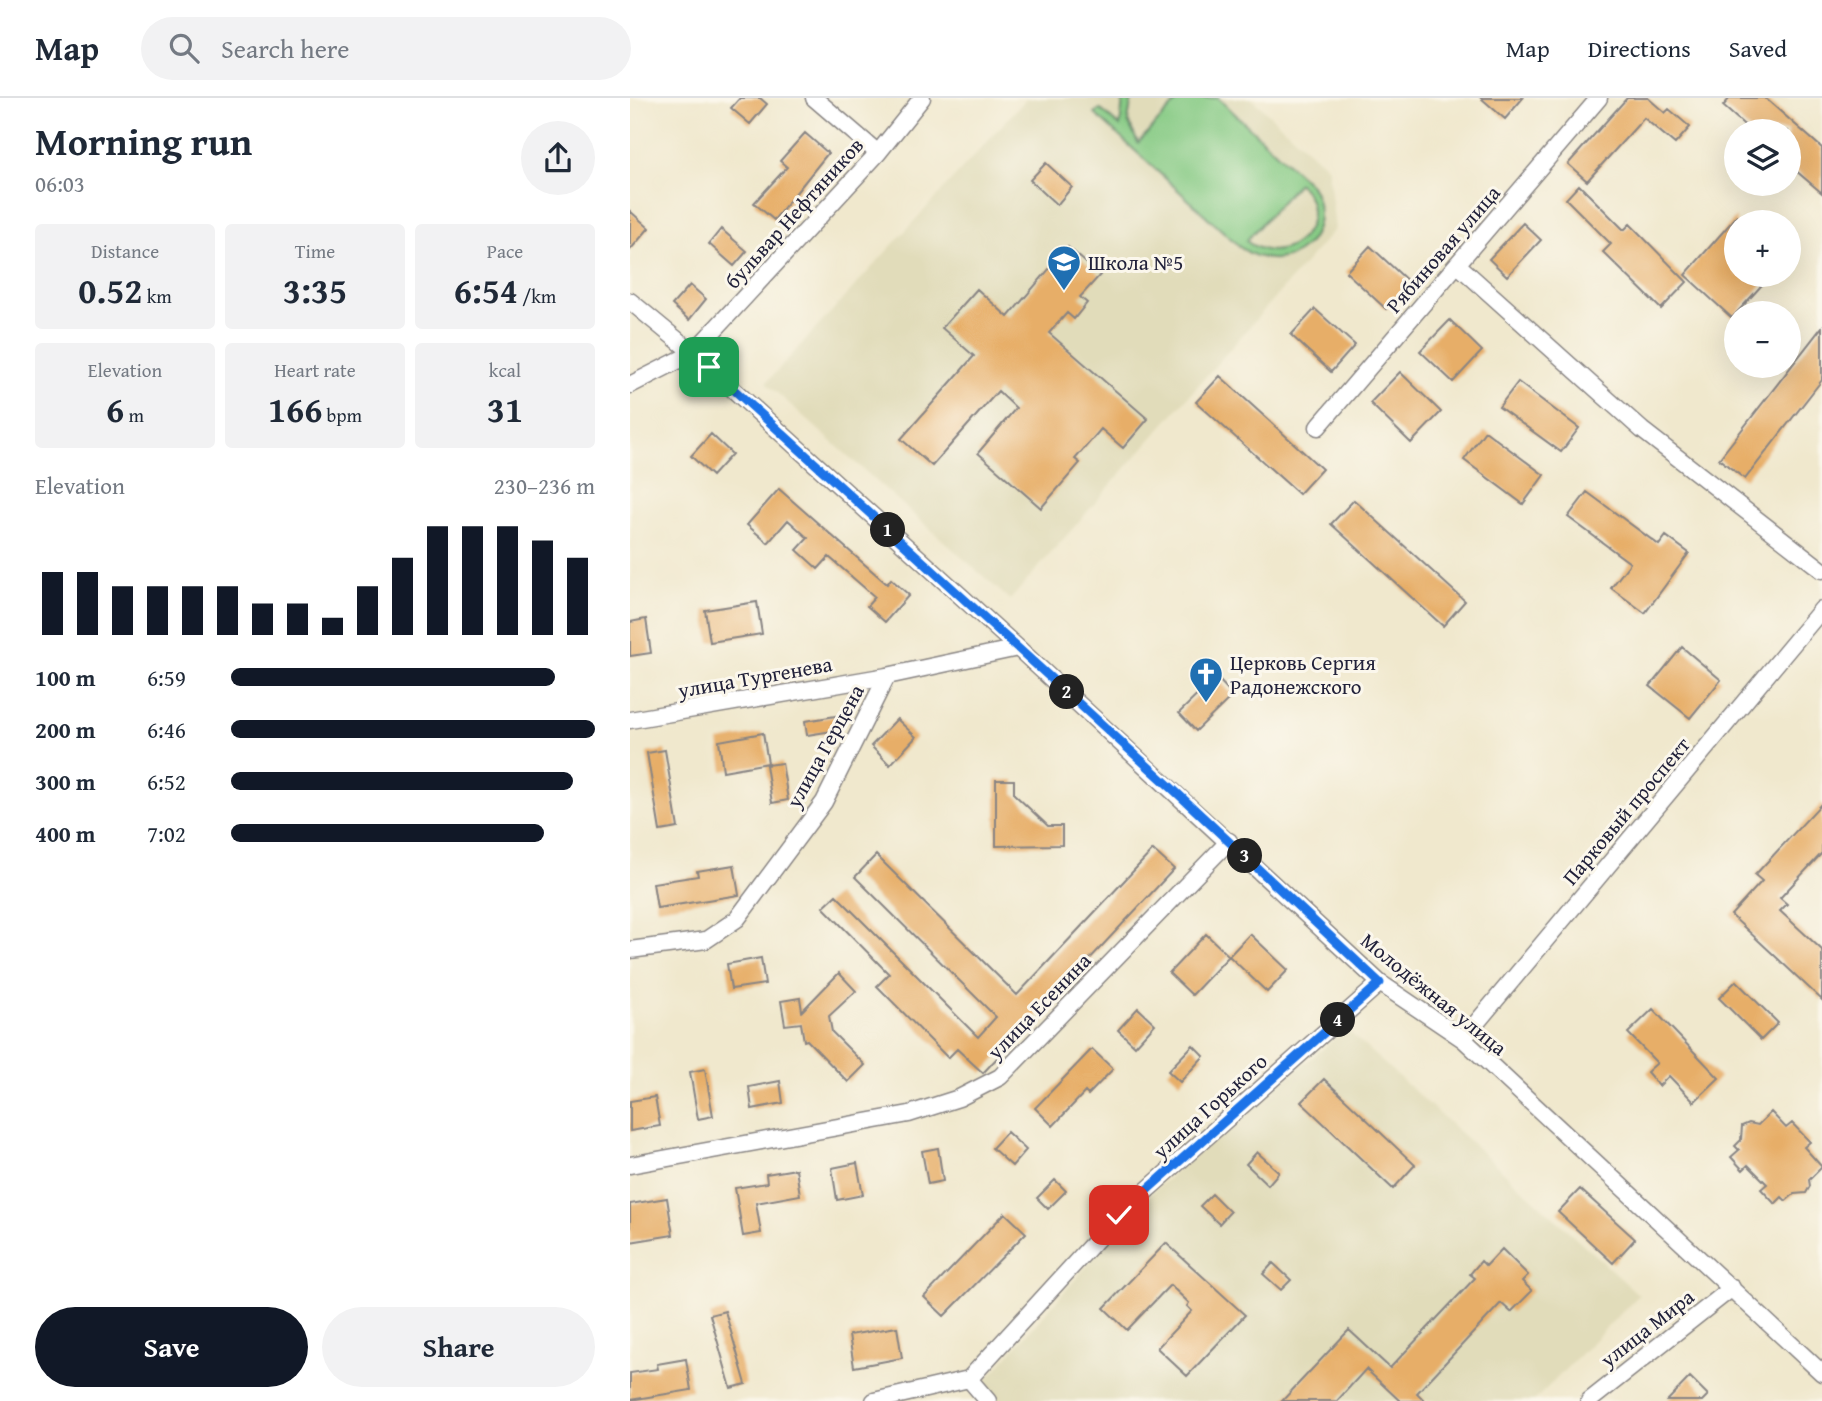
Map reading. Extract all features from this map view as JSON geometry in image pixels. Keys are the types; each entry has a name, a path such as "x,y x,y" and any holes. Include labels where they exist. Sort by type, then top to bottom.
{"street":[{"path":"814,98 878,153"},
{"name":"бульвар Нефтяников","path":"693,354 878,153 922,98"},
{"name":"Рябиновая улица","path":"1318,427 1599,98"},
{"path":"1458,265 1642,430 1822,570"},
{"name":"Молодёжная улица","path":"630,301 693,354 1018,648 1380,983 1462,1040 1822,1373"},
{"path":"630,384 693,354"},
{"name":"Парковый проспект","path":"1462,1040 1822,609"},
{"name":"улица Герцена","path":"630,950 706,940 737,919 824,802 887,676 1018,648"},
{"name":"улица Тургенева","path":"630,720 887,676"},
{"name":"улица Есенина","path":"630,1164 909,1114 959,1098 1000,1077 1229,842"},
{"name":"улица Горького","path":"969,1379 1119,1215 1380,983"},
{"name":"улица Мира","path":"1589,1401 1732,1288"},
{"path":"874,1401 969,1379 988,1401"}],"shaded area":[{"name":"Школа №5","path":"1027,98 1251,98 1328,168 1335,229 1010,600 766,383"},
{"path":"1346,1029 1639,1295 1534,1401 998,1401 983,1384 1152,1192"}],"green space":[{"path":"1132,98 1128,121 1138,143 1180,98 1218,98 1311,185 1318,203 1318,221 1314,236 1304,248 1291,256 1276,259 1259,257 1241,248 1095,114 1100,109 1120,126 1123,99","holes":["1298,183 1308,197 1312,211 1310,225 1302,237 1291,246 1278,250 1262,249 1246,241"]}],"building":[{"path":"740,98 760,98 767,104 750,124 731,108"},
{"path":"1481,98 1523,98 1505,119"},
{"path":"1627,98 1648,98 1665,113 1669,109 1690,127 1675,144 1644,118 1587,181 1568,164"},
{"path":"1730,98 1765,98 1789,119 1738,119 1723,106"},
{"path":"1801,130 1822,148 1822,193 1801,175"},
{"path":"805,133 828,153 774,220 754,203 787,167 780,161"},
{"path":"1046,163 1072,187 1057,205 1030,180"},
{"path":"1579,185 1624,230 1630,224 1687,282 1661,309 1603,252 1611,244 1566,199"},
{"path":"630,211 649,228 630,250"},
{"path":"1523,223 1541,240 1507,276 1489,259"},
{"path":"721,229 747,251 734,266 709,244"},
{"path":"1724,231 1724,287 1760,287 1747,301 1724,301 1724,311 1685,275"},
{"path":"1370,246 1410,283 1386,309 1346,272"},
{"path":"1068,247 1100,275 1080,297 1087,303 1074,319 1067,313 1049,333 1148,419 1123,448 1101,429 1075,459 1080,463 1041,508 978,453 1016,408 998,391 932,466 901,439 974,356 942,328 977,289 1008,317"},
{"path":"690,285 706,299 689,320 672,305"},
{"path":"1315,309 1355,345 1331,372 1291,335"},
{"path":"1450,320 1482,351 1453,382 1420,351"},
{"path":"1822,327 1822,380 1745,479 1719,459 1782,378 1801,378 1801,354"},
{"path":"1400,372 1441,412 1411,443 1370,403"},
{"path":"1220,376 1322,469 1299,494 1196,402"},
{"path":"1518,382 1579,428 1561,452 1499,407"},
{"path":"1485,431 1544,475 1523,504 1464,460"},
{"path":"711,434 732,454 712,476 691,456"},
{"path":"779,489 887,584 891,579 909,595 885,622 867,606 875,597 829,557 818,569 797,550 808,538 788,520 768,543 747,525"},
{"path":"1587,492 1659,545 1666,536 1689,553 1645,613 1611,588 1630,563 1568,517"},
{"path":"1354,500 1465,601 1443,626 1331,524"},
{"path":"757,602 762,634 710,642 705,610"},
{"path":"646,619 651,653 630,656 630,622"},
{"path":"1682,647 1721,680 1690,718 1650,686"},
{"name":"Церковь Сергия Радонежского","path":"1216,677 1233,695 1196,731 1179,713"},
{"path":"836,716 839,730 807,735 805,721"},
{"path":"897,719 916,737 890,765 871,746"},
{"path":"763,733 768,763 723,771 719,741"},
{"path":"665,750 678,828 660,831 647,753"},
{"path":"782,763 788,800 772,803 766,765"},
{"path":"996,780 1014,780 1014,794 1048,826 1062,826 1062,845 996,846"},
{"path":"1822,803 1822,853 1780,898 1787,904 1780,911 1822,950 1822,1000 1731,915 1762,881 1755,875"},
{"path":"1153,850 1174,869 983,1073 957,1049 948,1058 877,986 889,974 823,907 836,895 978,1037 996,1017 855,877 876,855 1017,995"},
{"path":"734,865 739,895 657,908 653,883 698,876 697,871"},
{"path":"1206,934 1229,956 1192,995 1169,973"},
{"path":"1250,934 1288,970 1267,992 1229,956"},
{"path":"761,958 765,984 731,989 727,964"},
{"path":"839,973 856,991 829,1016 832,1032 865,1065 848,1082 807,1040 804,1041 801,1023 785,1025 781,1001 800,998 802,1011"},
{"path":"1736,981 1778,1023 1761,1040 1719,998"},
{"path":"1138,1008 1155,1024 1135,1046 1118,1030"},
{"path":"1653,1009 1719,1078 1694,1102 1669,1076 1659,1086 1647,1072 1657,1063 1628,1033"},
{"path":"1193,1045 1204,1056 1180,1082 1168,1071"},
{"path":"1092,1049 1113,1069 1088,1095 1085,1092 1053,1126 1035,1108"},
{"path":"705,1069 713,1116 698,1119 690,1072"},
{"path":"1324,1079 1415,1165 1393,1189 1301,1102"},
{"path":"780,1081 783,1103 752,1109 749,1087"},
{"path":"655,1097 660,1126 630,1131 630,1101"},
{"path":"1771,1112 1786,1128 1792,1123 1810,1142 1804,1147 1822,1167 1809,1180 1810,1186 1806,1193 1794,1194 1786,1201 1782,1197 1775,1204 1761,1189 1767,1184 1748,1165 1743,1170 1731,1157 1739,1150 1735,1146 1741,1140 1742,1126 1749,1123 1758,1125"},
{"path":"1007,1132 1026,1150 1012,1166 992,1148"},
{"path":"938,1148 943,1181 928,1184 922,1151"},
{"path":"1257,1152 1279,1172 1268,1185 1246,1164"},
{"path":"857,1163 863,1195 837,1200 832,1168"},
{"path":"796,1169 800,1195 756,1203 761,1233 743,1236 735,1188 767,1183 766,1174"},
{"path":"1055,1180 1066,1191 1048,1209 1037,1198"},
{"path":"1580,1189 1635,1239 1613,1263 1558,1212"},
{"path":"1212,1194 1230,1212 1219,1224 1200,1206"},
{"path":"667,1198 673,1235 630,1242 630,1204"},
{"path":"1005,1213 1026,1233 944,1316 924,1297"},
{"path":"1166,1243 1245,1315 1187,1376 1157,1348 1192,1311 1187,1306 1189,1303 1170,1285 1127,1330 1104,1308"},
{"path":"1502,1249 1528,1275 1522,1281 1532,1291 1511,1312 1501,1303 1417,1393 1425,1401 1400,1401 1366,1369 1337,1401 1282,1401 1349,1330 1390,1368 1475,1278 1470,1274 1481,1261 1486,1266"},
{"path":"1273,1263 1291,1280 1281,1290 1263,1274"},
{"path":"725,1311 746,1384 731,1388 710,1315"},
{"path":"897,1327 902,1358 854,1367 849,1335"},
{"path":"686,1359 691,1390 630,1400 630,1373 658,1369 657,1364"},
{"path":"1690,1377 1708,1395 1702,1401 1667,1401"}],"place":[{"name":"Школа №5","path":"1064,292"},
{"name":"Церковь Сергия Радонежского","path":"1206,704"}],"route":[{"path":"709,367 1176,792 1380,983 1119,1215"}]}
